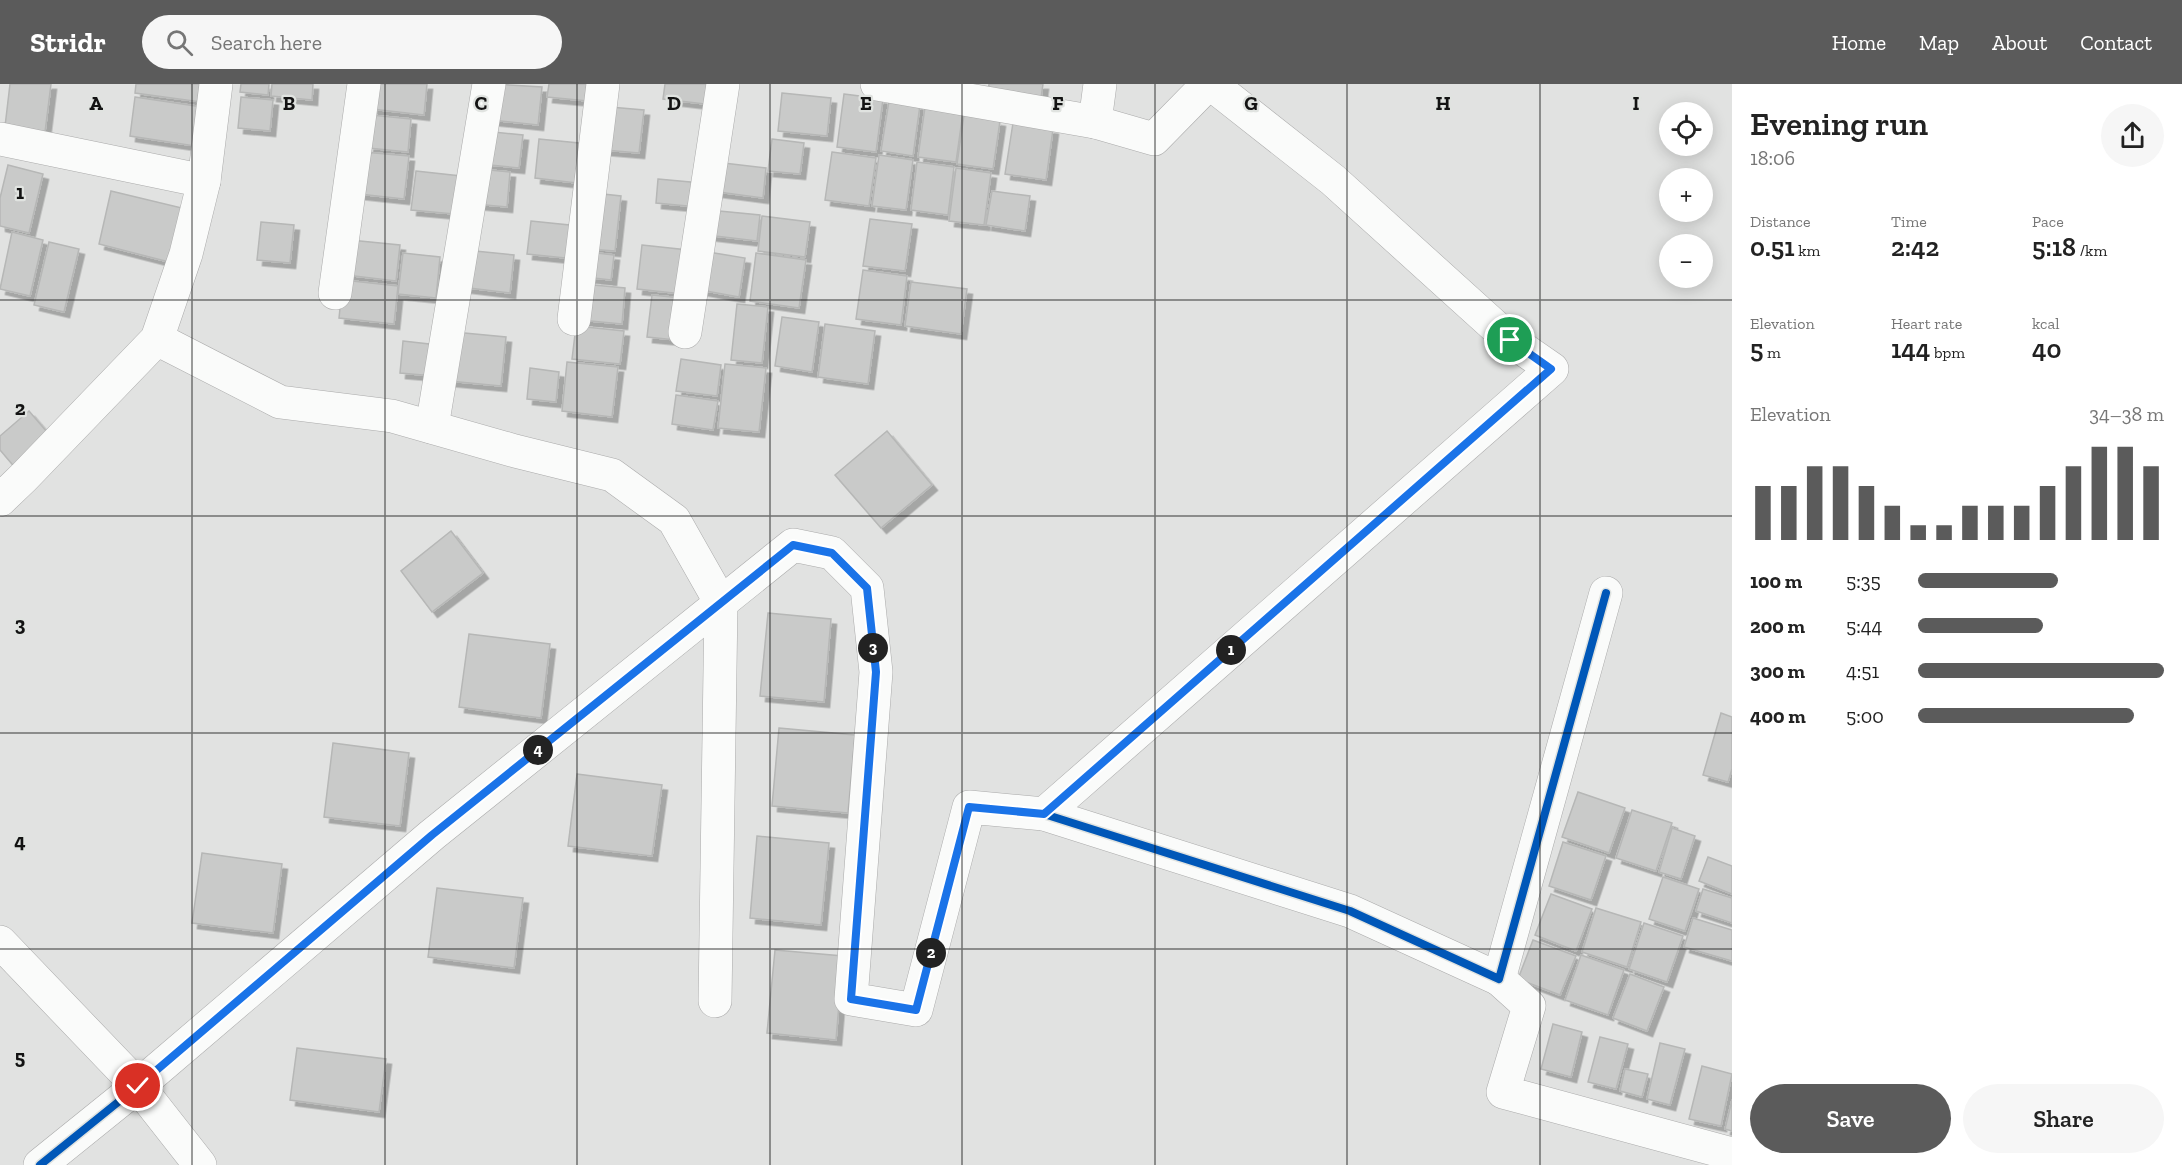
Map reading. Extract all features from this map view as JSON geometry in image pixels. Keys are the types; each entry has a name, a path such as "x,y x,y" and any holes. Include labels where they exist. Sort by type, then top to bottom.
{"street":[{"path":"0,500 157,339 186,254 204,181 216,84"},
{"path":"335,293 364,84"},
{"path":"432,427 489,84"},
{"path":"574,319 603,84"},
{"path":"685,332 723,84"},
{"path":"877,84 984,93 1154,139 1210,84 1333,180 1510,340 1551,369 1044,814"},
{"path":"1095,122 1100,84"},
{"path":"0,139 204,181"},
{"path":"157,339 280,402 392,416 515,451 612,475 674,520 721,603 715,1001"},
{"path":"40,1165 138,1086 432,835 793,545 832,553 867,588 876,672 851,999 916,1010 969,807 1044,814 1350,911 1499,979 1528,1006 1503,1092 1732,1154"},
{"path":"1499,979 1606,593"},
{"path":"0,942 138,1086 200,1165"}],"building":[{"path":"10,84 51,84 44,140 4,135"},
{"path":"136,84 203,84 201,102 135,93"},
{"path":"241,84 269,84 268,95 240,92"},
{"path":"272,84 313,84 312,100 271,96"},
{"path":"375,84 427,84 424,115 372,109"},
{"path":"495,84 542,87 538,125 491,120"},
{"path":"549,84 600,84 598,102 547,97"},
{"path":"665,84 715,84 713,105 663,99"},
{"path":"989,84 1043,84 1040,105 987,99"},
{"path":"782,93 831,98 827,136 778,131"},
{"path":"844,94 883,99 876,152 837,147"},
{"path":"135,97 202,107 195,146 130,136"},
{"path":"241,97 273,100 270,131 238,128"},
{"path":"889,101 920,105 913,156 881,151"},
{"path":"610,107 644,110 639,153 605,150"},
{"path":"925,107 963,112 956,162 918,157"},
{"path":"371,115 411,119 408,152 368,148"},
{"path":"964,115 1000,121 993,169 957,164"},
{"path":"1013,123 1053,129 1046,180 1005,174"},
{"path":"484,131 523,135 519,168 480,164"},
{"path":"539,139 589,144 585,184 535,178"},
{"path":"772,139 804,143 800,174 768,171"},
{"path":"363,152 409,156 404,199 359,194"},
{"path":"832,152 876,158 869,206 825,200"},
{"path":"879,155 913,160 906,210 872,206"},
{"path":"715,162 766,168 763,198 711,191"},
{"path":"917,162 954,167 948,215 911,210"},
{"path":"8,165 43,174 29,233 0,226 0,198"},
{"path":"956,168 991,173 984,225 949,221"},
{"path":"479,169 510,172 507,207 475,204"},
{"path":"416,171 470,177 465,215 411,210"},
{"path":"658,179 701,183 698,207 656,203"},
{"path":"111,191 186,209 173,263 99,244"},
{"path":"992,191 1030,196 1025,231 986,225"},
{"path":"594,193 621,196 615,251 588,249"},
{"path":"709,210 760,215 757,241 707,235"},
{"path":"762,216 810,222 805,257 758,251"},
{"path":"870,219 912,224 905,271 863,266"},
{"path":"531,221 579,226 575,259 527,254"},
{"path":"261,222 294,225 290,263 257,260"},
{"path":"12,232 43,240 30,296 0,289"},
{"path":"350,240 400,245 396,281 346,275"},
{"path":"49,242 79,249 64,312 34,305"},
{"path":"642,245 688,250 683,294 637,289"},
{"path":"465,250 514,255 510,293 461,287"},
{"path":"702,251 745,258 739,297 695,289"},
{"path":"588,252 614,255 611,280 585,277"},
{"path":"403,253 440,257 436,298 398,294"},
{"path":"756,253 806,260 799,308 750,301"},
{"path":"863,270 907,276 901,325 856,319"},
{"path":"343,280 398,286 394,324 339,318"},
{"path":"911,282 967,289 961,334 905,326"},
{"path":"583,284 625,288 622,324 580,320"},
{"path":"652,295 681,298 676,340 647,337"},
{"path":"737,304 768,307 762,363 731,360"},
{"path":"782,317 819,322 812,372 775,366"},
{"path":"825,324 875,331 868,384 818,377"},
{"path":"576,326 624,331 620,364 572,359"},
{"path":"454,332 506,337 501,386 449,381"},
{"path":"403,341 438,345 434,376 400,373"},
{"path":"681,359 721,365 717,396 676,391"},
{"path":"567,362 618,367 612,417 562,411"},
{"path":"725,364 766,368 759,432 718,428"},
{"path":"530,368 559,372 556,402 527,399"},
{"path":"676,395 718,401 713,430 672,424"},
{"path":"29,411 53,439 17,470 0,450 0,436"},
{"path":"887,431 932,485 881,528 835,475"},
{"path":"451,531 483,573 432,612 401,571"},
{"path":"768,613 831,619 824,702 760,696"},
{"path":"469,634 550,644 541,718 459,707"},
{"path":"1721,713 1732,717 1732,769 1728,782 1703,775"},
{"path":"779,728 855,735 848,813 772,806"},
{"path":"333,743 409,753 400,826 324,817"},
{"path":"577,774 662,785 652,856 568,846"},
{"path":"1578,792 1625,808 1609,853 1562,837"},
{"path":"1632,810 1672,823 1656,871 1616,858"},
{"path":"1672,828 1695,836 1681,879 1659,872"},
{"path":"757,836 829,843 821,925 750,918"},
{"path":"1563,842 1606,856 1591,900 1549,886"},
{"path":"202,853 282,864 273,933 192,923"},
{"path":"1708,857 1732,866 1732,894 1699,881"},
{"path":"1663,877 1699,889 1685,931 1649,919"},
{"path":"437,888 523,898 514,968 428,957"},
{"path":"1703,889 1732,898 1732,923 1696,911"},
{"path":"1551,894 1592,909 1576,951 1535,935"},
{"path":"1596,908 1641,922 1627,967 1582,952"},
{"path":"1693,918 1732,930 1732,961 1684,947"},
{"path":"1644,923 1683,936 1667,982 1629,969"},
{"path":"1533,940 1576,956 1560,995 1518,979"},
{"path":"775,950 843,956 836,1040 767,1033"},
{"path":"1581,955 1624,970 1608,1015 1565,1000"},
{"path":"1630,974 1664,987 1647,1031 1613,1018"},
{"path":"1553,1024 1582,1032 1571,1077 1541,1069"},
{"path":"1600,1037 1628,1044 1616,1089 1588,1082"},
{"path":"1660,1043 1685,1049 1670,1105 1647,1099"},
{"path":"297,1048 386,1059 379,1112 290,1100"},
{"path":"1702,1066 1732,1074 1721,1126 1689,1119"},
{"path":"1625,1069 1648,1074 1642,1097 1620,1091"},
{"path":"1732,1100 1732,1131 1725,1129"}],"cycle path":[{"path":"40,1165 138,1086 432,835 793,545 832,553 867,588 876,672 851,999 916,1010 969,807 1044,814 1350,911 1499,979 1606,593"}],"route":[{"path":"138,1086 432,835 793,545 832,553 867,588 876,672 851,999 916,1010 969,807 1044,814 1551,369 1510,340"}]}
